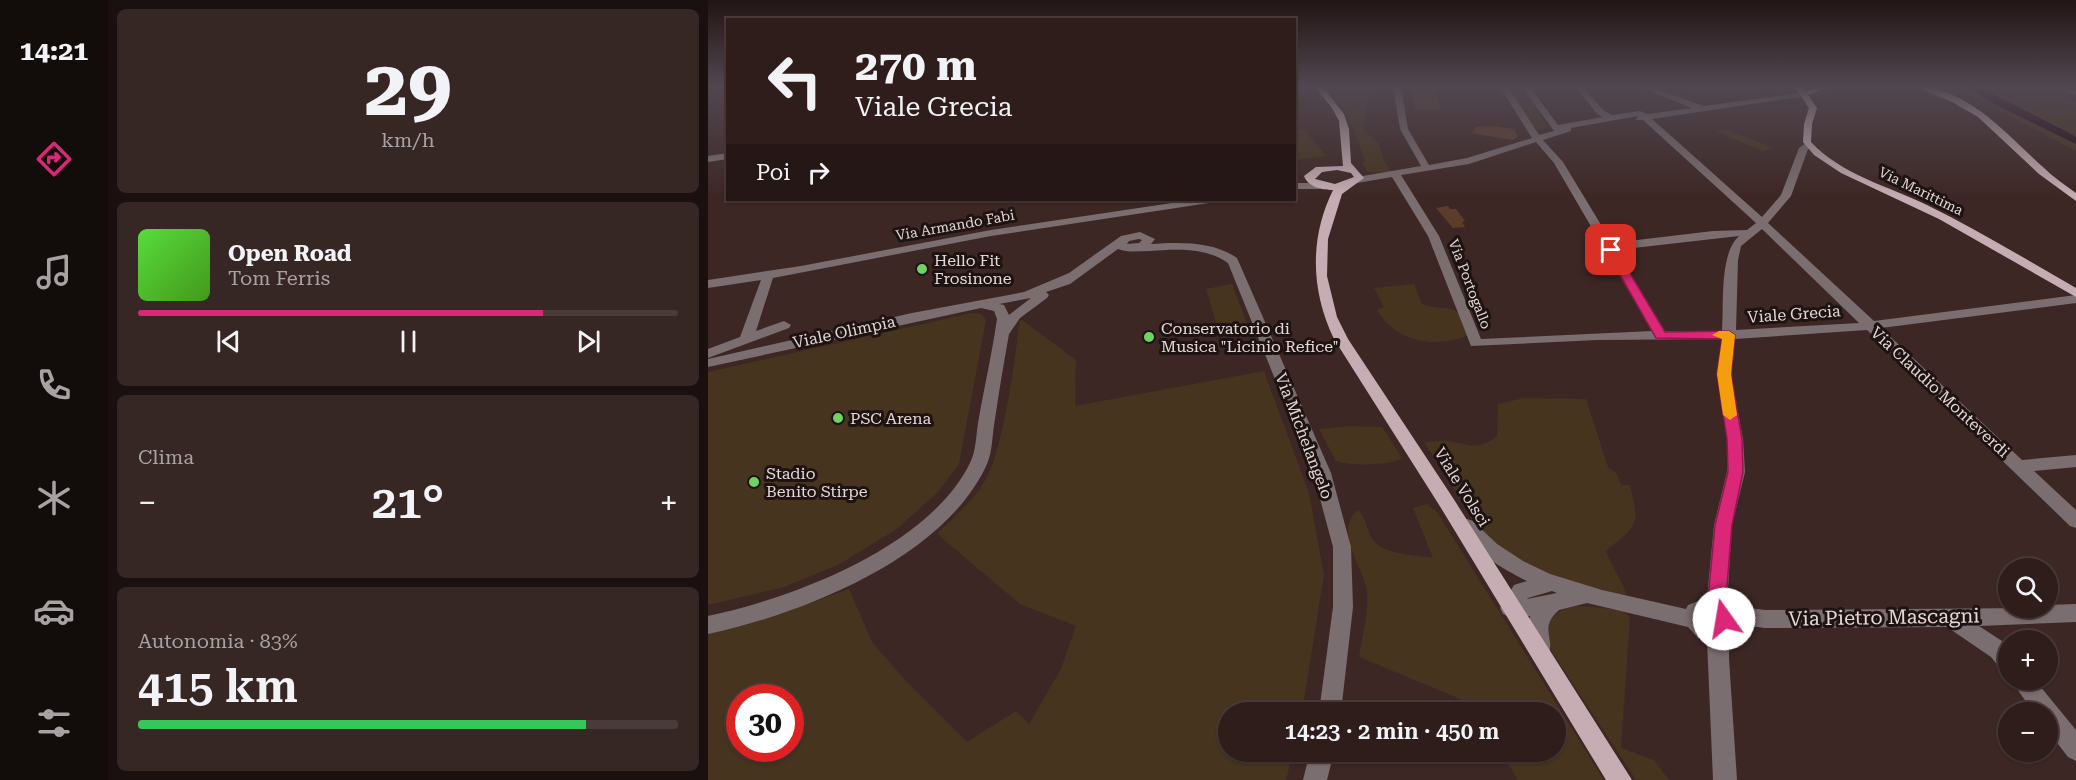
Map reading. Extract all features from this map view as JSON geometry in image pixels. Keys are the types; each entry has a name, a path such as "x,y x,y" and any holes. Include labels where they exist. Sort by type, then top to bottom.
{"main road":[{"path":"1344,123 1348,166 1354,177"},
{"path":"1808,123 1809,145"},
{"path":"1991,123 2042,172 2076,198"},
{"name":"Via Marittima","path":"1809,145 1849,172 1922,206 2076,293"},
{"path":"1332,202 1331,191 1310,180 1311,174 1332,167 1347,153"},
{"path":"1332,167 1354,177"},
{"path":"1323,186 1354,177"},
{"name":"Viale Volsci","path":"1354,177 1340,188 1332,202 1322,239 1321,276 1330,317 1354,362 1447,503 1510,608 1620,780"}],"street":[{"path":"1403,123 1404,129 1428,169"},
{"path":"1525,123 1558,162 1661,336"},
{"path":"1551,123 1556,128"},
{"path":"1554,123 1556,128"},
{"path":"1354,177 1390,175 1469,161 1508,149 1567,123"},
{"path":"1528,128 1543,132 1587,123"},
{"name":"Via Claudio Monteverdi","path":"1652,123 1762,223 2076,521"},
{"path":"1508,149 1522,138 1528,128"},
{"path":"1725,780 1718,659 1710,618 1720,570 1723,525 1736,472 1735,439 1724,374 1729,335 1732,260 1736,245 1747,233 1762,223 1786,196 1804,148 1809,145"},
{"path":"708,159 726,156"},
{"path":"1296,183 1311,174"},
{"name":"Via Portogallo","path":"1390,175 1424,215 1446,259 1476,343"},
{"path":"1296,184 1323,186"},
{"name":"Via Armando Fabi","path":"709,287 980,234 1201,201"},
{"path":"1134,242 1127,233 1126,224 1132,214 1148,208"},
{"path":"1117,214 1116,218 1126,224 1134,242"},
{"path":"1096,218 1126,224"},
{"path":"1609,247 1658,243 1702,234 1747,233"},
{"name":"Via Michelangelo","path":"1134,242 1215,250 1227,255 1236,265 1322,473 1342,547 1343,607 1331,702"},
{"name":"Viale Olimpia","path":"708,363 912,317 981,304 1023,301 1134,242"},
{"path":"746,340 768,276"},
{"name":"Viale Grecia","path":"1476,343 1729,335 1869,326 2076,299"},
{"name":"Viale Olimpia","path":"1001,336 1023,301"},
{"name":"Viale Olimpia","path":"708,625 773,610 830,587 901,545 951,502 970,479 980,460 1004,319 1001,310 981,304"},
{"path":"708,354 784,326"},
{"path":"2019,466 2076,461"},
{"path":"1447,503 1482,543 1552,593 1536,626 1537,640 1544,660"},
{"name":"Via Pietro Mascagni","path":"1510,608 1529,608 1552,593 1604,597 1710,618 1950,618 2076,613"},
{"path":"1950,618 1998,649"},
{"path":"2030,690 2076,749"},
{"path":"1315,780 1320,762"}],"shaded area":[{"path":"1352,123 1365,123 1364,130 1379,144 1384,161 1392,173 1368,172 1362,162 1365,161"},
{"path":"1529,123 1545,123 1548,128 1538,129"},
{"path":"2024,123 2076,123 2076,151"},
{"path":"1296,128 1305,130 1326,156 1296,160"},
{"path":"1725,129 1774,148 1763,151 1715,131"},
{"path":"1232,284 1247,323 1218,329 1206,289"},
{"path":"1414,284 1422,304 1452,309 1457,312 1465,323 1469,335 1444,342 1418,340 1395,330 1385,321 1377,310 1384,307 1374,288"},
{"name":"PSC Arena","path":"972,313 981,314 986,320 959,464 937,493 897,529 838,565 784,587 708,605 708,372"},
{"path":"1022,320 1076,360 1075,406 1264,371 1309,493 1324,575 1304,702 1218,702 1218,762 1290,762 1286,780 708,780 708,630 768,618 849,589 872,642 907,682 967,742 1016,711 1029,724 1061,669 1076,626 1020,604 937,534 976,494 992,466 1003,426 1019,321"},
{"path":"1524,398 1586,399 1608,467 1617,474 1621,485 1630,485 1633,499 1634,524 1606,551 1627,596 1546,577 1488,541 1424,442 1445,441 1473,446 1484,444 1497,436 1498,404"},
{"path":"1351,426 1382,427 1402,458 1388,463 1369,464 1336,461 1319,429"},
{"path":"1427,504 1437,512 1555,702 1468,702 1359,657 1366,617 1367,592 1349,539 1348,529 1351,519 1358,510 1373,540 1385,549 1401,554 1433,558 1413,508"},
{"path":"1581,606 1621,610 1630,617 1621,748 1654,760 1669,780 1636,780 1552,652 1548,634 1552,619 1563,610"},
{"path":"1566,719 1604,780 1518,780 1507,762 1566,762"}],"building":[{"path":"1476,127 1514,129 1518,137 1513,140 1472,133"},
{"path":"1448,206 1450,209 1456,209 1465,221 1462,222 1465,227 1453,228 1436,208"}],"waterway":[{"path":"2042,123 2076,141"}],"slow traffic":[{"path":"1719,335 1729,335 1724,374 1730,415"}],"place":[{"name":"Hello Fit Frosinone","path":"922,269"},
{"name":"Conservatorio di Musica \"Licinio Refice\"","path":"1149,337"},
{"name":"PSC Arena","path":"838,418"},
{"name":"Stadio Benito Stirpe","path":"754,482"}],"route":[{"path":"1611,250 1661,336 1729,335 1724,374 1735,439 1736,472 1723,525 1716,610 1724,619"}]}
